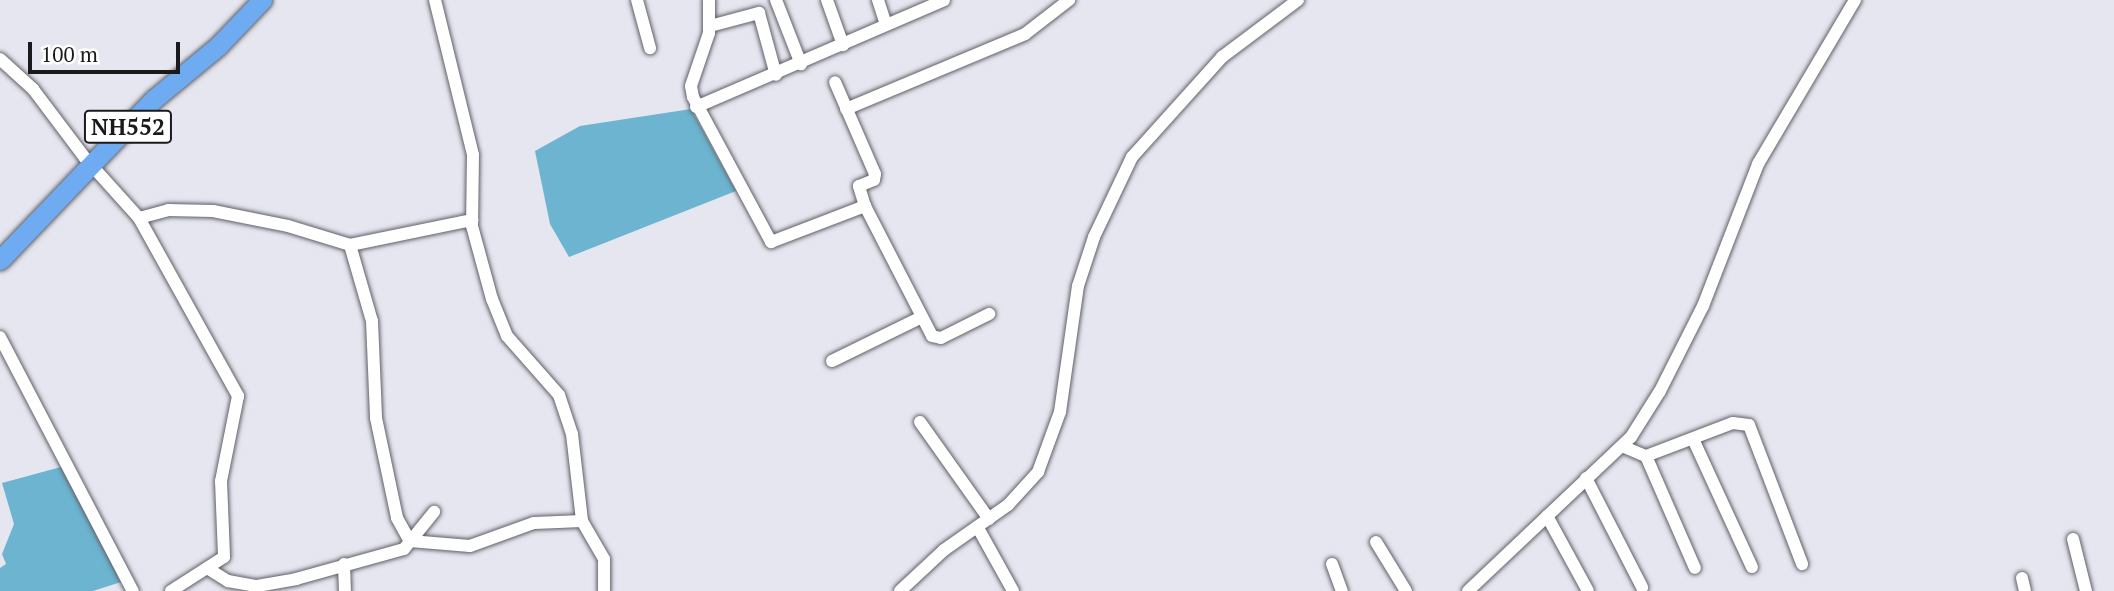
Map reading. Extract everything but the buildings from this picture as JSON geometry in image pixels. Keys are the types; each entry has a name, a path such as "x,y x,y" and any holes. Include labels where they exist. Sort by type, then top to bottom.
{"highway":[{"name":"NH552","path":"0,260 89,162 139,99 248,0"},
{"name":"NH552","path":"0,243 154,99 218,46 262,0"}],"street":[{"path":"435,0 473,155 472,220 507,336 559,395 567,416 582,521 604,559 604,591"},
{"path":"637,0 650,48"},
{"path":"709,0 710,26 691,86 696,107 771,242 865,206"},
{"path":"827,0 843,45"},
{"path":"878,0 886,24"},
{"path":"696,107 802,64 944,0"},
{"path":"846,109 1025,34 1069,0"},
{"path":"900,591 944,550 978,528 1024,491 1038,472 1060,412 1078,286 1094,237 1132,157 1222,57 1298,0"},
{"path":"1477,589 1546,516 1622,446 1660,391 1703,306 1758,164 1855,0"},
{"path":"710,26 759,13 778,4 802,64"},
{"path":"759,13 776,75"},
{"path":"0,59 33,89 89,162 139,218 238,396 221,481 226,547 223,557 172,591"},
{"path":"835,82 875,174 874,180 859,186 865,206 922,317 937,339 989,314"},
{"path":"139,218 168,210 213,211 288,226 350,245 472,220"},
{"path":"350,245 372,321 376,418 397,518 410,541"},
{"path":"832,361 922,317"},
{"path":"1,341 133,591"},
{"path":"920,422 989,519"},
{"path":"1622,446 1646,456 1733,423 1749,425 1802,564"},
{"path":"1693,439 1752,567"},
{"path":"1646,456 1695,568"},
{"path":"1586,478 1642,587"},
{"path":"207,569 229,581 257,586 393,554 410,541 434,512"},
{"path":"1546,516 1586,590"},
{"path":"410,541 470,546 534,523 582,521"},
{"path":"978,528 1013,591"},
{"path":"2073,539 2086,591"},
{"path":"1376,542 1406,591"},
{"path":"344,564 345,591"},
{"path":"1332,564 1342,591"},
{"path":"2022,578 2025,591"}],"water":[{"path":"691,109 736,191 569,257 550,224 535,151 580,126"},
{"path":"61,467 121,582 93,591 0,591 0,568 6,564 2,554 14,524 2,483"}]}
